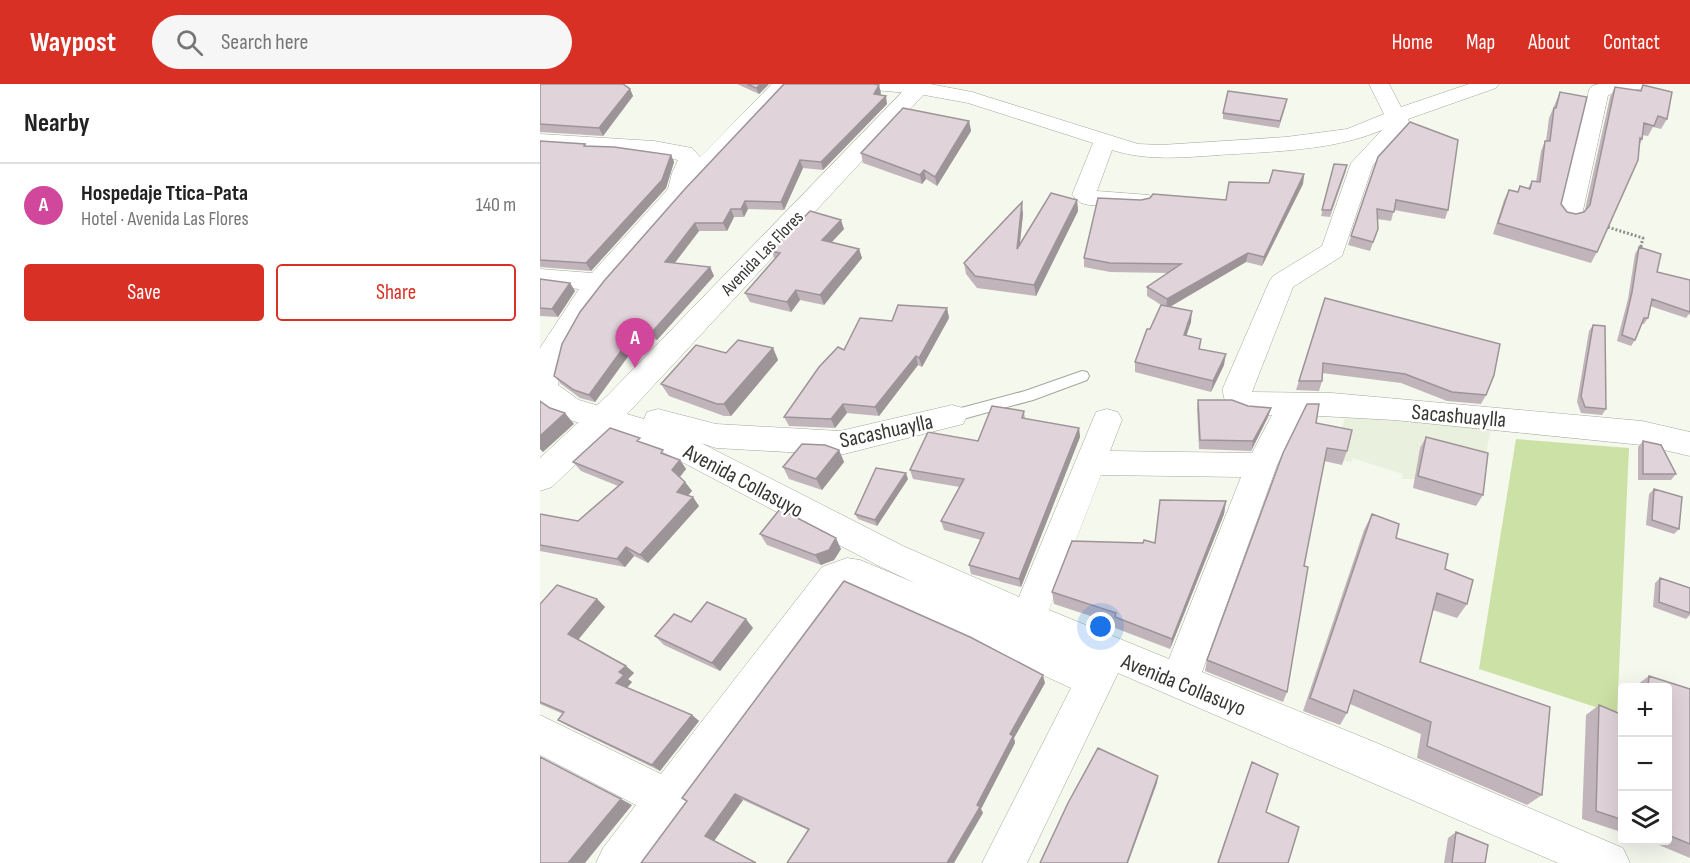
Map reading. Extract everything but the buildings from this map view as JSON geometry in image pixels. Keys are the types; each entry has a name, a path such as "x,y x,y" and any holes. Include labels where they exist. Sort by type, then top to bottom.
{"main road":[{"name":"Avenida Las Flores","path":"540,478 611,410 920,86"}],"street":[{"path":"611,410 570,410 543,389 552,351 574,314 598,282 678,192 783,84"},
{"path":"875,84 920,86 972,98 1136,150 1161,152 1286,144 1352,135 1396,116 1489,84"},
{"path":"1379,84 1381,95 1396,116"},
{"path":"1570,215 1599,90 1637,84"},
{"name":"Sacashuaylla","path":"1396,116 1399,125 1362,163 1333,250 1282,282 1237,388 1237,398 1249,404 1332,404 1561,424 1642,433 1690,444"},
{"path":"540,140 654,148 684,153 690,159 682,173 678,192"},
{"path":"1105,140 1084,195 1089,198 1141,200"},
{"path":"540,277 598,282"},
{"path":"1179,682 1261,465 1292,405"},
{"name":"Sacashuaylla","path":"611,410 640,415 716,436 829,442 840,442 952,416"},
{"name":"Avenida Collasuyo","path":"611,410 891,556 1028,618 1102,667 1179,682 1358,755 1608,863"},
{"path":"1028,618 1092,463 1107,420"},
{"path":"1092,463 1261,465"},
{"path":"618,863 834,578 846,573 860,575 1102,667 1004,863"},
{"path":"540,734 666,798"}],"lane":[{"name":"Sacashuaylla","path":"952,416 1028,396 1082,376"}],"path":[{"path":"1570,215 1642,238 1638,257"}],"shaded area":[{"path":"1348,409 1491,428 1481,479 1402,479 1403,474 1352,458 1352,462 1343,461 1339,436"}],"green space":[{"path":"1516,439 1629,448 1617,714 1479,669"}],"place":[{"name":"Hospedaje Ttica-Pata","path":"635,368"}]}
